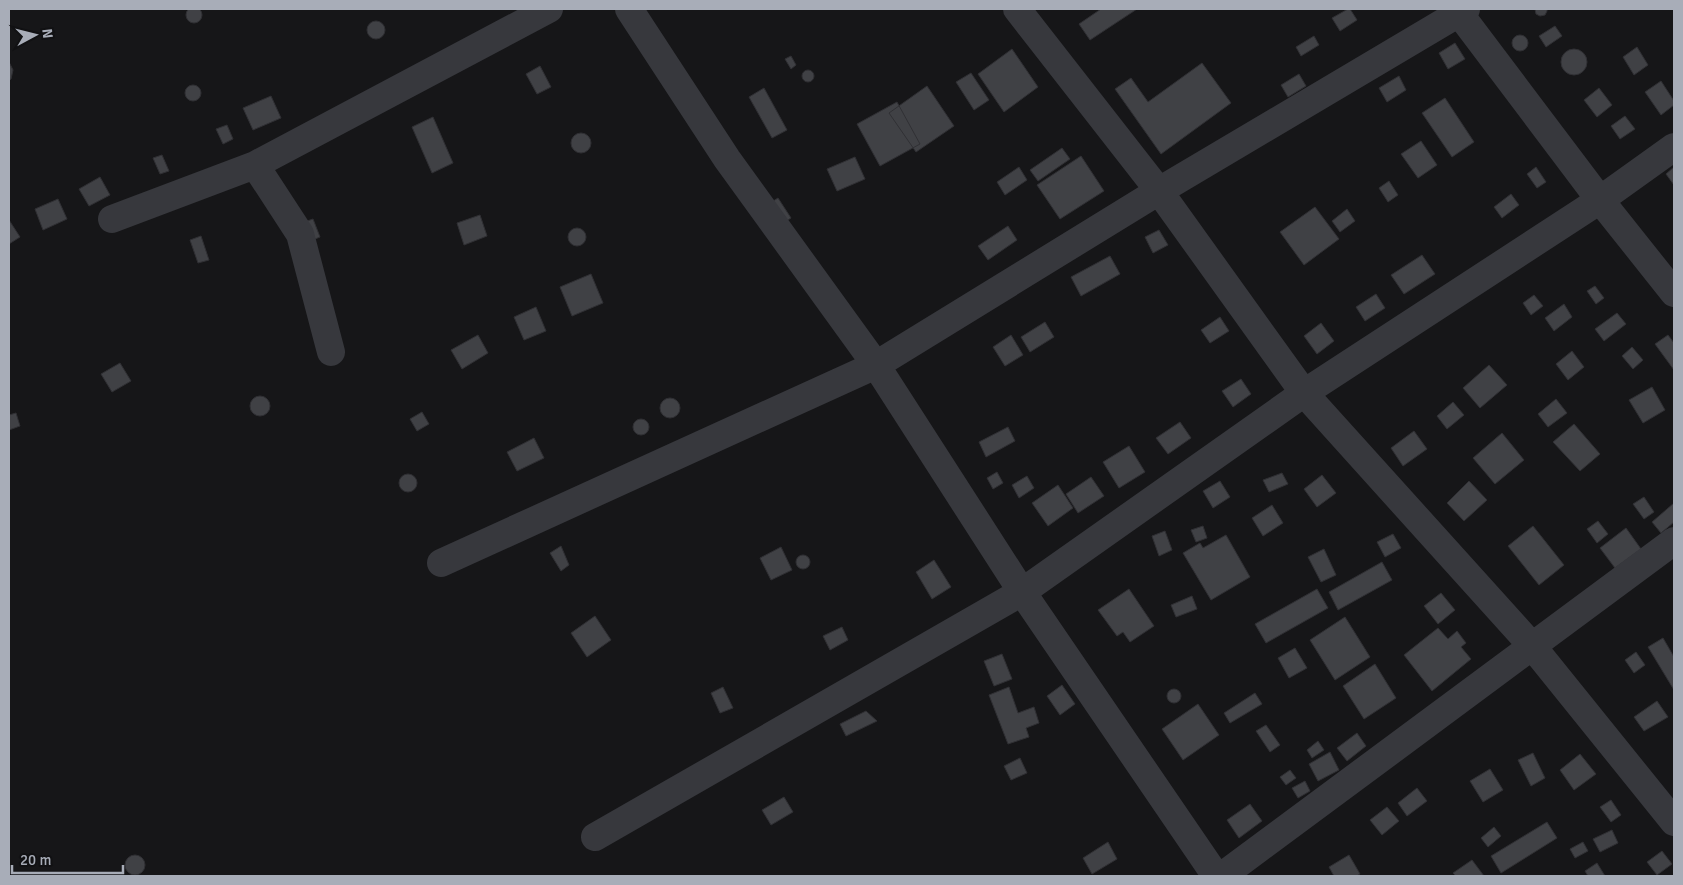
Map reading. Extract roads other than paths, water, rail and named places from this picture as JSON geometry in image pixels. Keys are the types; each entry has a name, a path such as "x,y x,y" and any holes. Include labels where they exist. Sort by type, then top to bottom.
{"street":[{"path":"112,219 254,165 550,9"},
{"path":"629,9 727,159 876,365 1022,592 1216,876"},
{"path":"1017,9 1160,191 1304,393 1533,647 1674,822"},
{"path":"441,563 876,365 1460,10 1600,200 1674,293"},
{"path":"595,837 1022,592 1304,393 1600,200 1674,146"},
{"path":"254,165 300,234 331,352"},
{"path":"1222,876 1674,542"}]}
